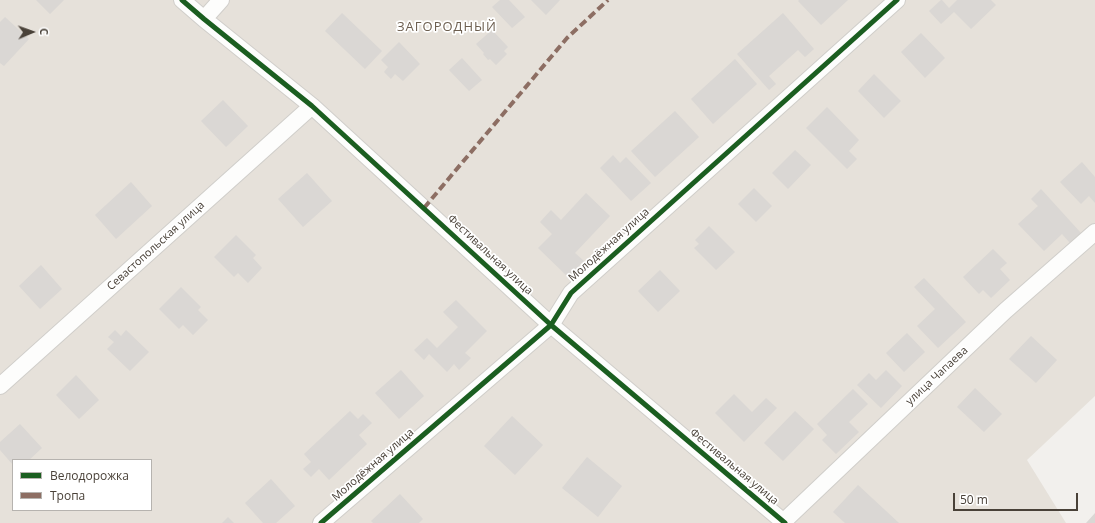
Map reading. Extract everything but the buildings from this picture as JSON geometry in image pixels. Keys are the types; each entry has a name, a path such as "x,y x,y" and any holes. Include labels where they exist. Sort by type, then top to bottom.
{"street":[{"name":"Фестивальная улица","path":"182,0 312,106 551,325 784,522"},
{"path":"204,19 221,0"},
{"name":"Молодёжная улица","path":"321,523 551,325 572,293 897,0"},
{"name":"Севастопольская улица","path":"0,386 312,106"},
{"name":"улица Чапаева","path":"784,522 1005,311 1095,232"}],"shaded area":[{"path":"0,0 1095,0 1095,396 1027,460 1066,523 0,523"}],"marked path":[{"path":"424,208 567,38 608,0"}],"cycle path":[{"path":"182,0 312,106 551,325 785,523"},
{"path":"321,523 551,325 571,293 897,0"}],"district":[{"name":"ЗАГОРОДНЫЙ","path":"447,27"}]}
